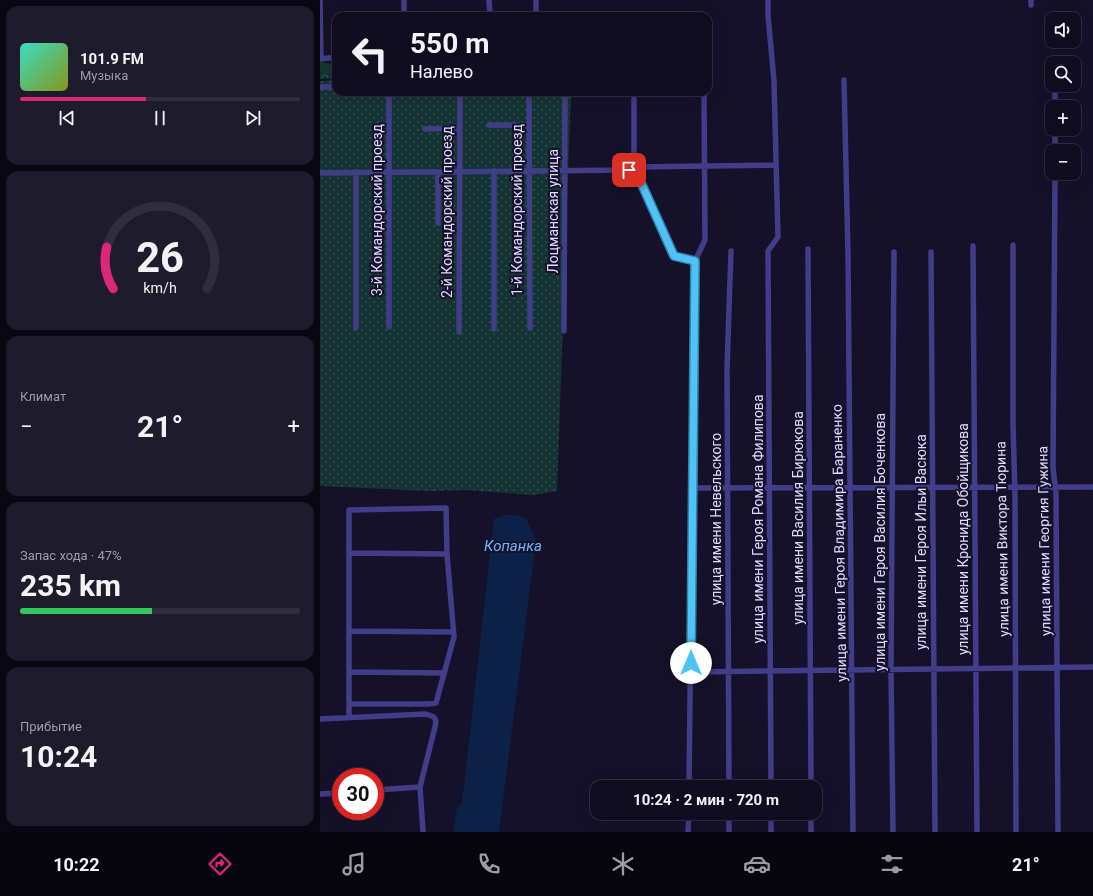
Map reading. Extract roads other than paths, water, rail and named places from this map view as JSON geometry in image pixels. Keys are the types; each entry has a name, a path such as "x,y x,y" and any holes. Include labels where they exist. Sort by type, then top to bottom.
{"street":[{"path":"320,0 320,59 332,58"},
{"path":"404,0 404,12"},
{"path":"489,0 490,12"},
{"path":"536,0 536,12"},
{"path":"320,173 629,170 634,167 776,165 774,81 768,0"},
{"name":"улица имени Героя Владимира Бараненко","path":"844,80 851,488 853,832"},
{"path":"320,87 332,87"},
{"name":"3-й Командорский проезд","path":"388,327 389,96"},
{"name":"2-й Командорский проезд","path":"459,332 460,96"},
{"name":"1-й Командорский проезд","path":"529,96 528,171 530,328"},
{"name":"Лоцманская улица","path":"564,331 565,96"},
{"path":"634,96 634,167 674,256 695,261"},
{"path":"689,780 695,261 705,240 704,96"},
{"path":"489,125 529,124"},
{"path":"425,129 459,128"},
{"name":"улица имени Героя Романа Филипова","path":"771,780 768,251 778,237 776,165"},
{"path":"494,171 494,329"},
{"path":"356,172 356,328"},
{"path":"438,172 438,223"},
{"name":"улица имени Георгия Гужина","path":"1055,180 1053,468 1056,487 1058,832"},
{"name":"улица имени Виктора Тюрина","path":"1013,245 1012,424 1015,487 1016,832"},
{"name":"улица имени Кронида Обойщикова","path":"973,246 977,832"},
{"name":"улица имени Василия Бирюкова","path":"808,249 811,780"},
{"name":"улица имени Невельского","path":"729,780 727,369 730,251"},
{"name":"улица имени Героя Василия Боченкова","path":"893,832 891,669 894,252"},
{"name":"улица имени Героя Ильи Васюка","path":"931,252 935,832"},
{"path":"692,488 1093,487"},
{"path":"346,718 350,704 349,510 446,508 447,554 454,637 436,703 350,704"},
{"path":"349,553 447,554"},
{"path":"350,631 453,632"},
{"path":"691,672 1093,667"},
{"path":"350,672 444,673"},
{"path":"320,719 426,714 434,717 436,721 435,727 420,787 423,832"},
{"path":"384,789 420,787"},
{"path":"320,794 332,793"},
{"path":"688,832 689,820"},
{"path":"729,820 729,832"},
{"path":"771,820 771,832"},
{"path":"811,820 811,832"}],"water":[{"name":"Копанка","path":"504,515 517,515 526,518 536,541 499,832 453,832 457,808 462,803 494,519"}]}
